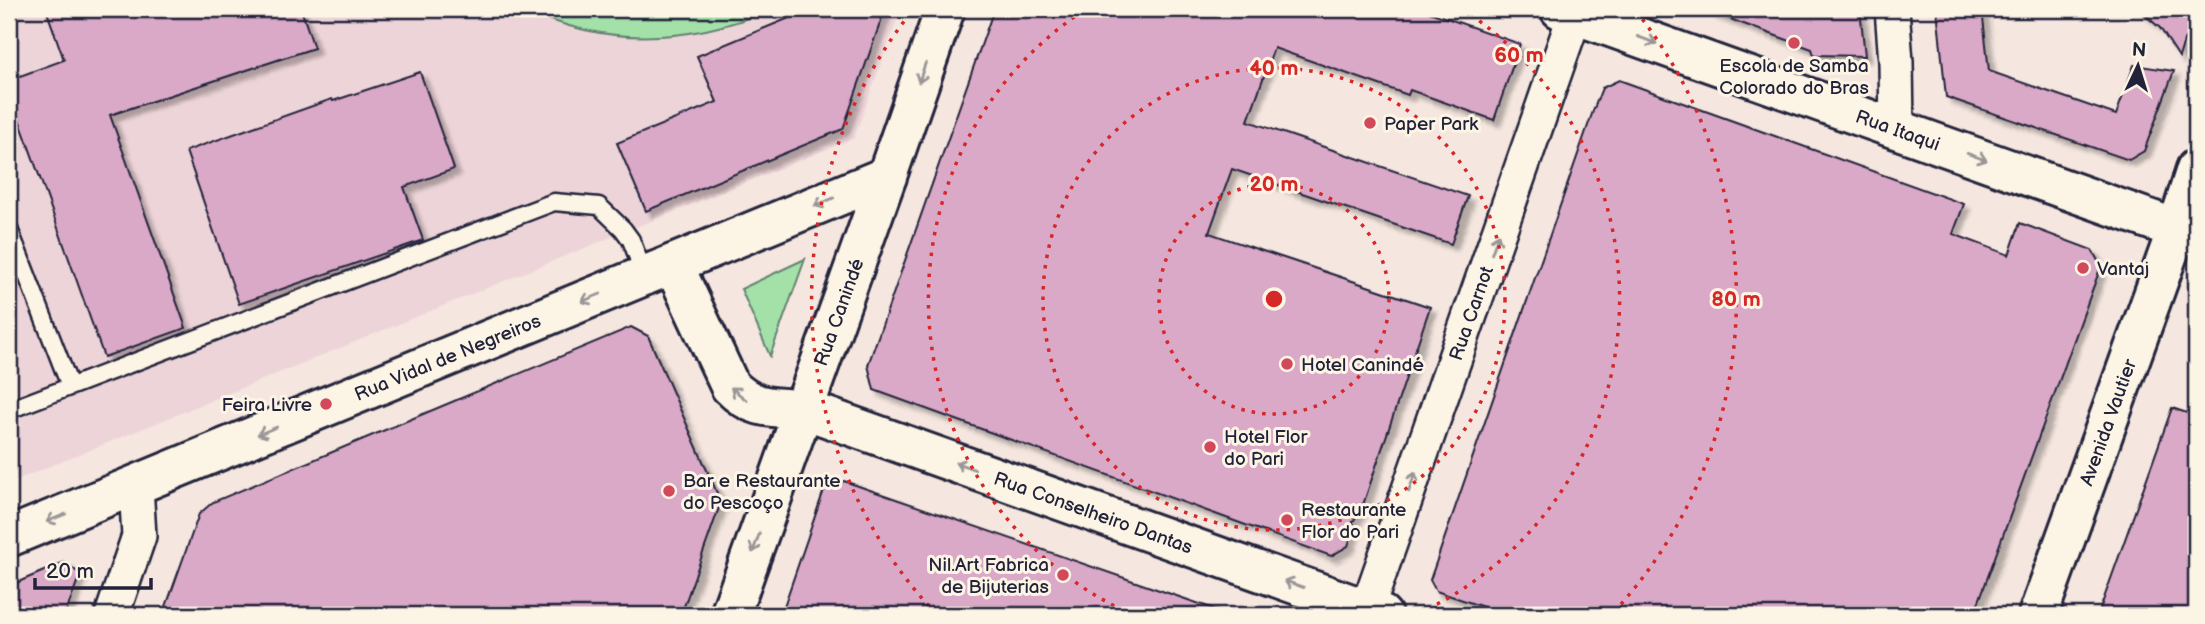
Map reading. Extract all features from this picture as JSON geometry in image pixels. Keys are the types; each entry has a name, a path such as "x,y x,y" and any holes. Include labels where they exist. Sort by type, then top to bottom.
{"street":[{"name":"Rua Canindé","path":"730,615 945,9"},
{"path":"1892,9 1897,128"},
{"name":"Rua Itaqui","path":"1571,11 2187,232"},
{"name":"Rua Carnot","path":"1371,614 1571,11"},
{"name":"Avenida Vautier","path":"2038,615 2187,232 2196,169"},
{"name":"Rua Vidal de Negreiros","path":"9,537 887,176"},
{"name":"Rua Conselheiro Dantas","path":"659,270 730,386 742,398 760,406 804,409 1371,614"},
{"path":"112,615 139,536 136,485"}],"lane":[{"path":"9,410 554,202 599,206 659,270"},
{"path":"9,229 70,386"}],"shaded area":[{"path":"9,9 901,9 854,138 9,483"}],"green space":[{"path":"524,9 772,9 710,29 648,37 586,30 555,22"},
{"path":"805,259 770,356 741,289"}],"building":[{"path":"46,9 301,9 314,48 110,115 186,328 104,357 9,91 9,80 64,60"},
{"path":"811,9 885,9 843,129 646,211 617,143 717,102 697,56"},
{"path":"994,9 1421,9 1520,44 1494,120 1410,90 1408,95 1274,48 1248,121 1468,196 1451,244 1232,169 1209,233 1430,307 1364,502 1352,524 1355,525 1348,546 1331,556 874,390 868,365"},
{"path":"1711,9 1860,9 1865,56 1814,55 1812,49 1711,12"},
{"path":"1937,9 1982,9 1989,71 2116,115 2134,65 2174,71 2144,151 2129,160 1946,97"},
{"path":"2138,9 2196,9 2196,33 2185,38 2179,57 2160,28"},
{"path":"420,72 454,169 404,187 423,240 239,304 186,151 332,99 333,101"},
{"path":"1619,80 1964,204 1953,234 2009,255 2020,223 2092,250 2101,266 1974,615 1507,615 1436,591 1430,580 1593,111 1602,88"},
{"path":"631,327 648,336 721,502 681,615 163,615 199,514 213,502"},
{"path":"2172,408 2196,416 2196,615 2098,615"},
{"path":"844,481 1217,610 1216,615 781,615 824,490"},
{"path":"65,562 80,574 65,615 9,615 9,586"}],"place":[{"name":"Escola de Samba Colorado do Bras","path":"1794,43"},
{"name":"Paper Park","path":"1370,123"},
{"name":"Vantaj","path":"2083,268"},
{"name":"Hotel Canindé","path":"1287,364"},
{"name":"Feira Livre","path":"326,404"},
{"name":"Hotel Flor do Pari","path":"1210,447"},
{"name":"Bar e Restaurante do Pescoço","path":"669,491"},
{"name":"Restaurante Flor do Pari","path":"1287,520"},
{"name":"Nil.Art Fabrica de Bijuterias","path":"1063,575"}]}
